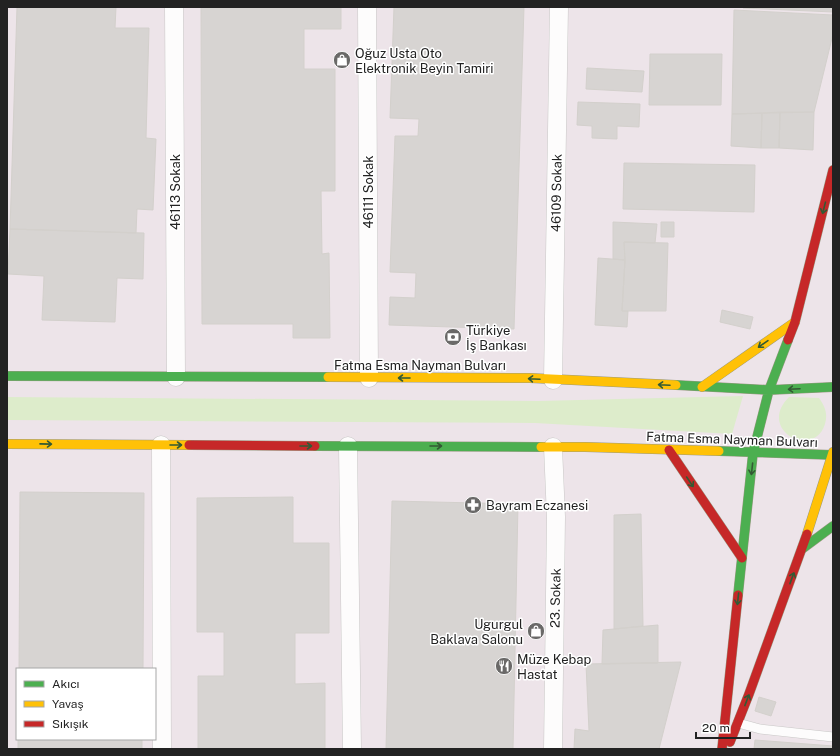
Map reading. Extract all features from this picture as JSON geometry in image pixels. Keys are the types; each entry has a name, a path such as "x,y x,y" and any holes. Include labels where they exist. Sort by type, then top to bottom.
{"main road":[{"path":"722,749 753,453 769,390 795,322 833,170"},
{"path":"702,387 795,322"},
{"name":"Fatma Esma Nayman Bulvarı","path":"7,376 530,378 769,390 833,387"},
{"name":"Fatma Esma Nayman Bulvarı","path":"7,444 553,447 833,455"},
{"path":"669,450 742,558"},
{"path":"728,749 802,549 833,452"},
{"path":"802,549 833,526"}],"street":[{"name":"46113 Sokak","path":"174,7 176,377"},
{"name":"46111 Sokak","path":"367,7 369,378"},
{"name":"46109 Sokak","path":"553,380 559,7"},
{"path":"161,445 162,749"},
{"path":"348,446 352,749"},
{"name":"23. Sokak","path":"553,447 556,517 553,749"}],"lane":[{"path":"738,723 760,729 833,737"}],"shaded area":[{"path":"7,7 833,7 833,749 7,749"}],"green space":[{"path":"743,396 732,434 535,423 7,420 7,397 538,401"},
{"path":"789,397 819,398 823,404 826,417 825,424 819,435 810,440 800,440 790,436 783,430 779,420 781,409"}],"building":[{"path":"17,7 116,7 115,28 149,28 146,138 156,139 153,210 137,209 136,233 10,229"},
{"path":"201,7 341,7 341,29 304,29 304,69 335,69 335,191 321,191 322,254 329,253 330,338 293,338 293,324 202,324"},
{"path":"394,7 524,7 514,329 389,325 390,297 415,298 416,273 390,272 395,136 418,136 419,119 390,118"},
{"path":"833,7 833,12 743,8"},
{"path":"734,10 833,15 833,34 814,112 732,114"},
{"path":"650,54 722,54 721,105 649,105"},
{"path":"587,68 644,71 642,92 586,89"},
{"path":"578,102 640,104 639,127 617,126 617,139 592,138 592,126 577,125"},
{"path":"780,112 779,148 761,148 762,113"},
{"path":"780,112 814,112 813,150 779,148"},
{"path":"762,113 761,148 731,146 732,114"},
{"path":"624,163 755,165 754,212 623,209"},
{"path":"613,222 657,224 655,243 624,242 625,260 613,259"},
{"path":"661,222 674,222 674,237 661,237"},
{"path":"10,229 144,233 143,279 117,278 115,322 42,320 44,276 8,274"},
{"path":"624,242 668,243 666,311 622,311 625,260"},
{"path":"598,258 625,260 622,311 628,311 627,327 595,325"},
{"path":"722,310 753,317 750,329 720,322"},
{"path":"20,492 144,493 143,668 19,668"},
{"path":"293,497 293,543 329,543 329,633 295,633 295,684 325,683 325,749 198,749 198,676 224,676 224,632 197,632 197,498"},
{"path":"392,501 518,504 513,749 386,749"},
{"path":"641,514 643,626 614,629 614,515"},
{"path":"658,625 658,663 602,664 603,630"},
{"path":"681,662 659,749 574,749 575,729 589,731 586,664"},
{"path":"759,697 776,702 771,716 755,711"},
{"path":"18,740 142,740 142,749 18,749"},
{"path":"755,740 833,746 833,749 754,749"}],"traffic: fast":[{"path":"738,595 753,453 769,390 788,340"},
{"path":"7,376 328,377"},
{"path":"676,385 769,390 833,387"},
{"path":"315,446 541,447"},
{"path":"719,451 833,455"},
{"path":"802,549 833,526"}],"traffic: slow":[{"path":"702,387 795,322"},
{"path":"328,377 530,378 676,385"},
{"path":"7,444 189,445"},
{"path":"541,447 719,451"},
{"path":"807,534 833,452"}],"traffic: jam":[{"path":"788,340 795,322 833,170"},
{"path":"189,445 315,446"},
{"path":"669,450 742,558"},
{"path":"730,742 807,534"},
{"path":"722,749 738,595"}],"place":[{"name":"Oğuz Usta Oto Elektronik Beyin Tamiri","path":"342,60"},
{"name":"Türkiye İş Bankası","path":"453,337"},
{"name":"Bayram Eczanesi","path":"473,505"},
{"name":"Ugurgul Baklava Salonu","path":"536,631"},
{"name":"Müze Kebap Hastat","path":"504,666"}]}
